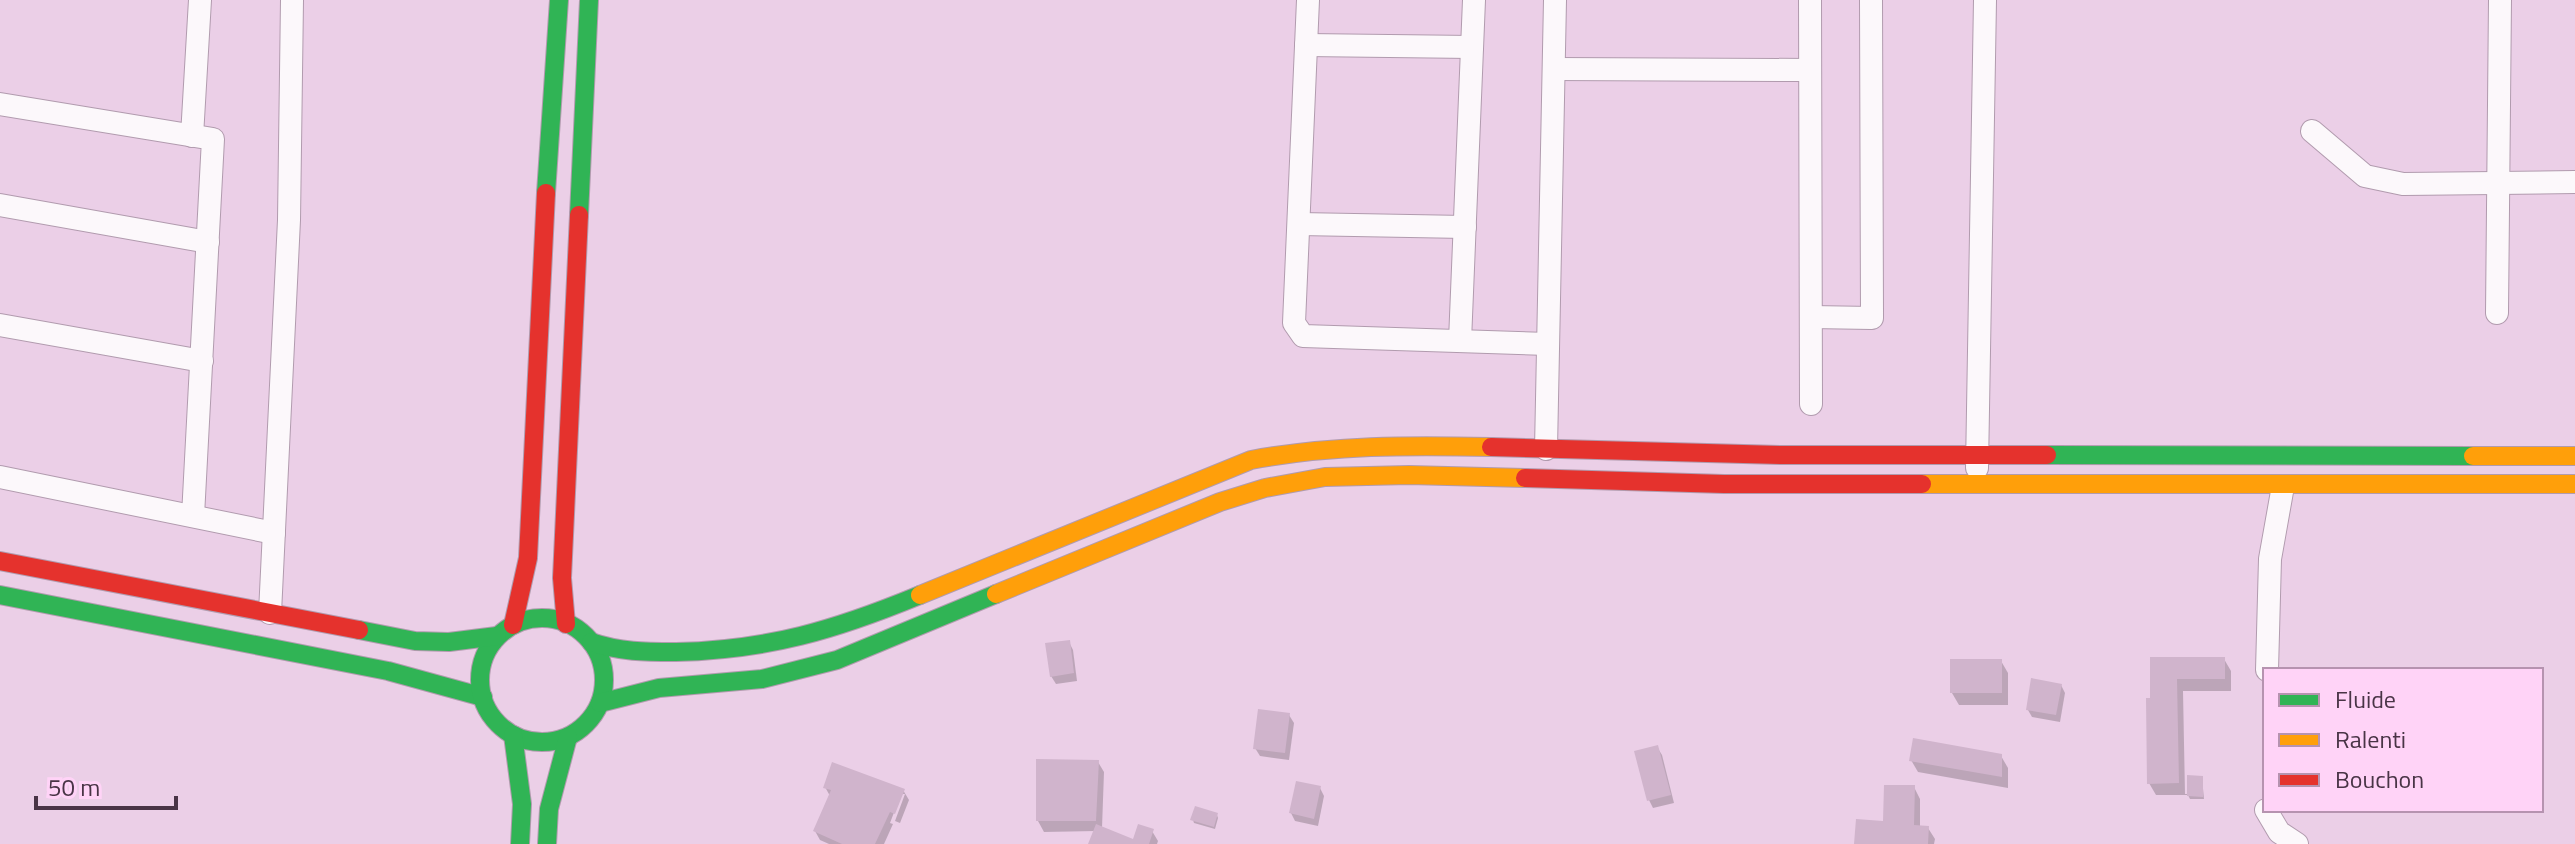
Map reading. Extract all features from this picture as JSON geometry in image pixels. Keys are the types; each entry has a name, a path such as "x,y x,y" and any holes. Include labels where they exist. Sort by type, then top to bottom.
{"street":[{"path":"192,136 200,0"},
{"path":"270,613 289,220 292,0"},
{"path":"513,625 528,558 540,287 559,0"},
{"path":"566,624 562,578 589,0"},
{"path":"1308,0 1294,323 1303,336 1548,344"},
{"path":"1460,341 1474,0"},
{"path":"1546,449 1555,0"},
{"path":"1810,0 1811,404"},
{"path":"1811,317 1872,318 1871,0"},
{"path":"1977,485 1985,0"},
{"path":"2497,313 2500,0"},
{"path":"1306,45 1472,47"},
{"path":"1554,69 1810,70"},
{"path":"0,104 213,139 193,516"},
{"path":"2312,131 2365,176 2403,184 2575,182"},
{"path":"0,205 208,242"},
{"path":"1299,224 1465,227"},
{"path":"0,325 202,361"},
{"path":"591,642 617,651 691,651 797,638 857,621 1251,460 1298,451 1396,445 1781,455 2575,456"},
{"path":"600,703 659,688 762,679 837,660 1220,502 1265,488 1325,477 1409,475 1724,484 2575,484"},
{"path":"0,477 274,533"},
{"path":"2267,668 2270,559 2283,486"},
{"path":"0,561 415,641 449,642 497,636"},
{"path":"0,595 388,671 483,697"},
{"path":"534,618 555,619 566,624 591,642 601,661 604,682 600,703 581,728 568,737 531,741 513,735 498,724 486,708 480,670 486,652 497,636 513,625 534,618"},
{"path":"513,735 522,804 520,844"},
{"path":"547,844 549,809 568,737"},
{"path":"2267,812 2279,832 2297,844"}],"building":[{"path":"1070,640 1074,673 1050,677 1045,643"},
{"path":"2150,657 2225,657 2225,679 2177,679 2179,783 2147,784 2146,698 2150,698"},
{"path":"1950,659 2002,659 2002,693 1950,693"},
{"path":"2031,678 2062,684 2056,715 2026,710"},
{"path":"1258,709 1290,713 1285,753 1253,749"},
{"path":"1913,738 2002,754 2002,777 1909,761"},
{"path":"1658,745 1671,795 1647,801 1634,751"},
{"path":"1036,759 1099,760 1096,821 1036,821"},
{"path":"832,762 905,789 895,814 890,812 875,844 842,844 813,831 831,790 823,788"},
{"path":"2187,775 2203,776 2203,797 2187,796"},
{"path":"1296,781 1321,786 1314,819 1289,813"},
{"path":"1884,785 1915,785 1914,825 1929,826 1928,844 1854,844 1856,819 1883,821"},
{"path":"1195,806 1218,813 1214,827 1190,820"},
{"path":"1096,824 1133,839 1138,824 1154,829 1149,844 1088,844"}],"traffic: fast":[{"path":"546,193 559,0"},
{"path":"579,215 589,0"},
{"path":"2047,455 2473,456"},
{"path":"600,703 659,688 762,679 837,660 996,594"},
{"path":"0,595 388,671 483,697"},
{"path":"591,642 622,650 654,652 741,647 830,628 920,595"},
{"path":"542,618 566,623 586,636 599,656 604,680 599,704 586,724 566,737 542,742 518,737 498,724 485,704 480,680 485,656 498,636 518,623 542,618"},
{"path":"359,630 415,641 449,642 497,636"},
{"path":"513,735 522,804 520,844"},
{"path":"547,844 549,809 568,737"}],"traffic: slow":[{"path":"920,595 1251,460 1311,451 1371,447 1491,447"},
{"path":"2473,456 2575,456"},
{"path":"996,594 1220,502 1265,488 1325,477 1409,475 1525,478"},
{"path":"1922,484 2575,484"}],"traffic: jam":[{"path":"513,625 528,558 546,193"},
{"path":"566,624 562,578 579,215"},
{"path":"1491,447 1781,455 2047,455"},
{"path":"1525,478 1724,484 1922,484"},
{"path":"0,561 359,630"}]}
